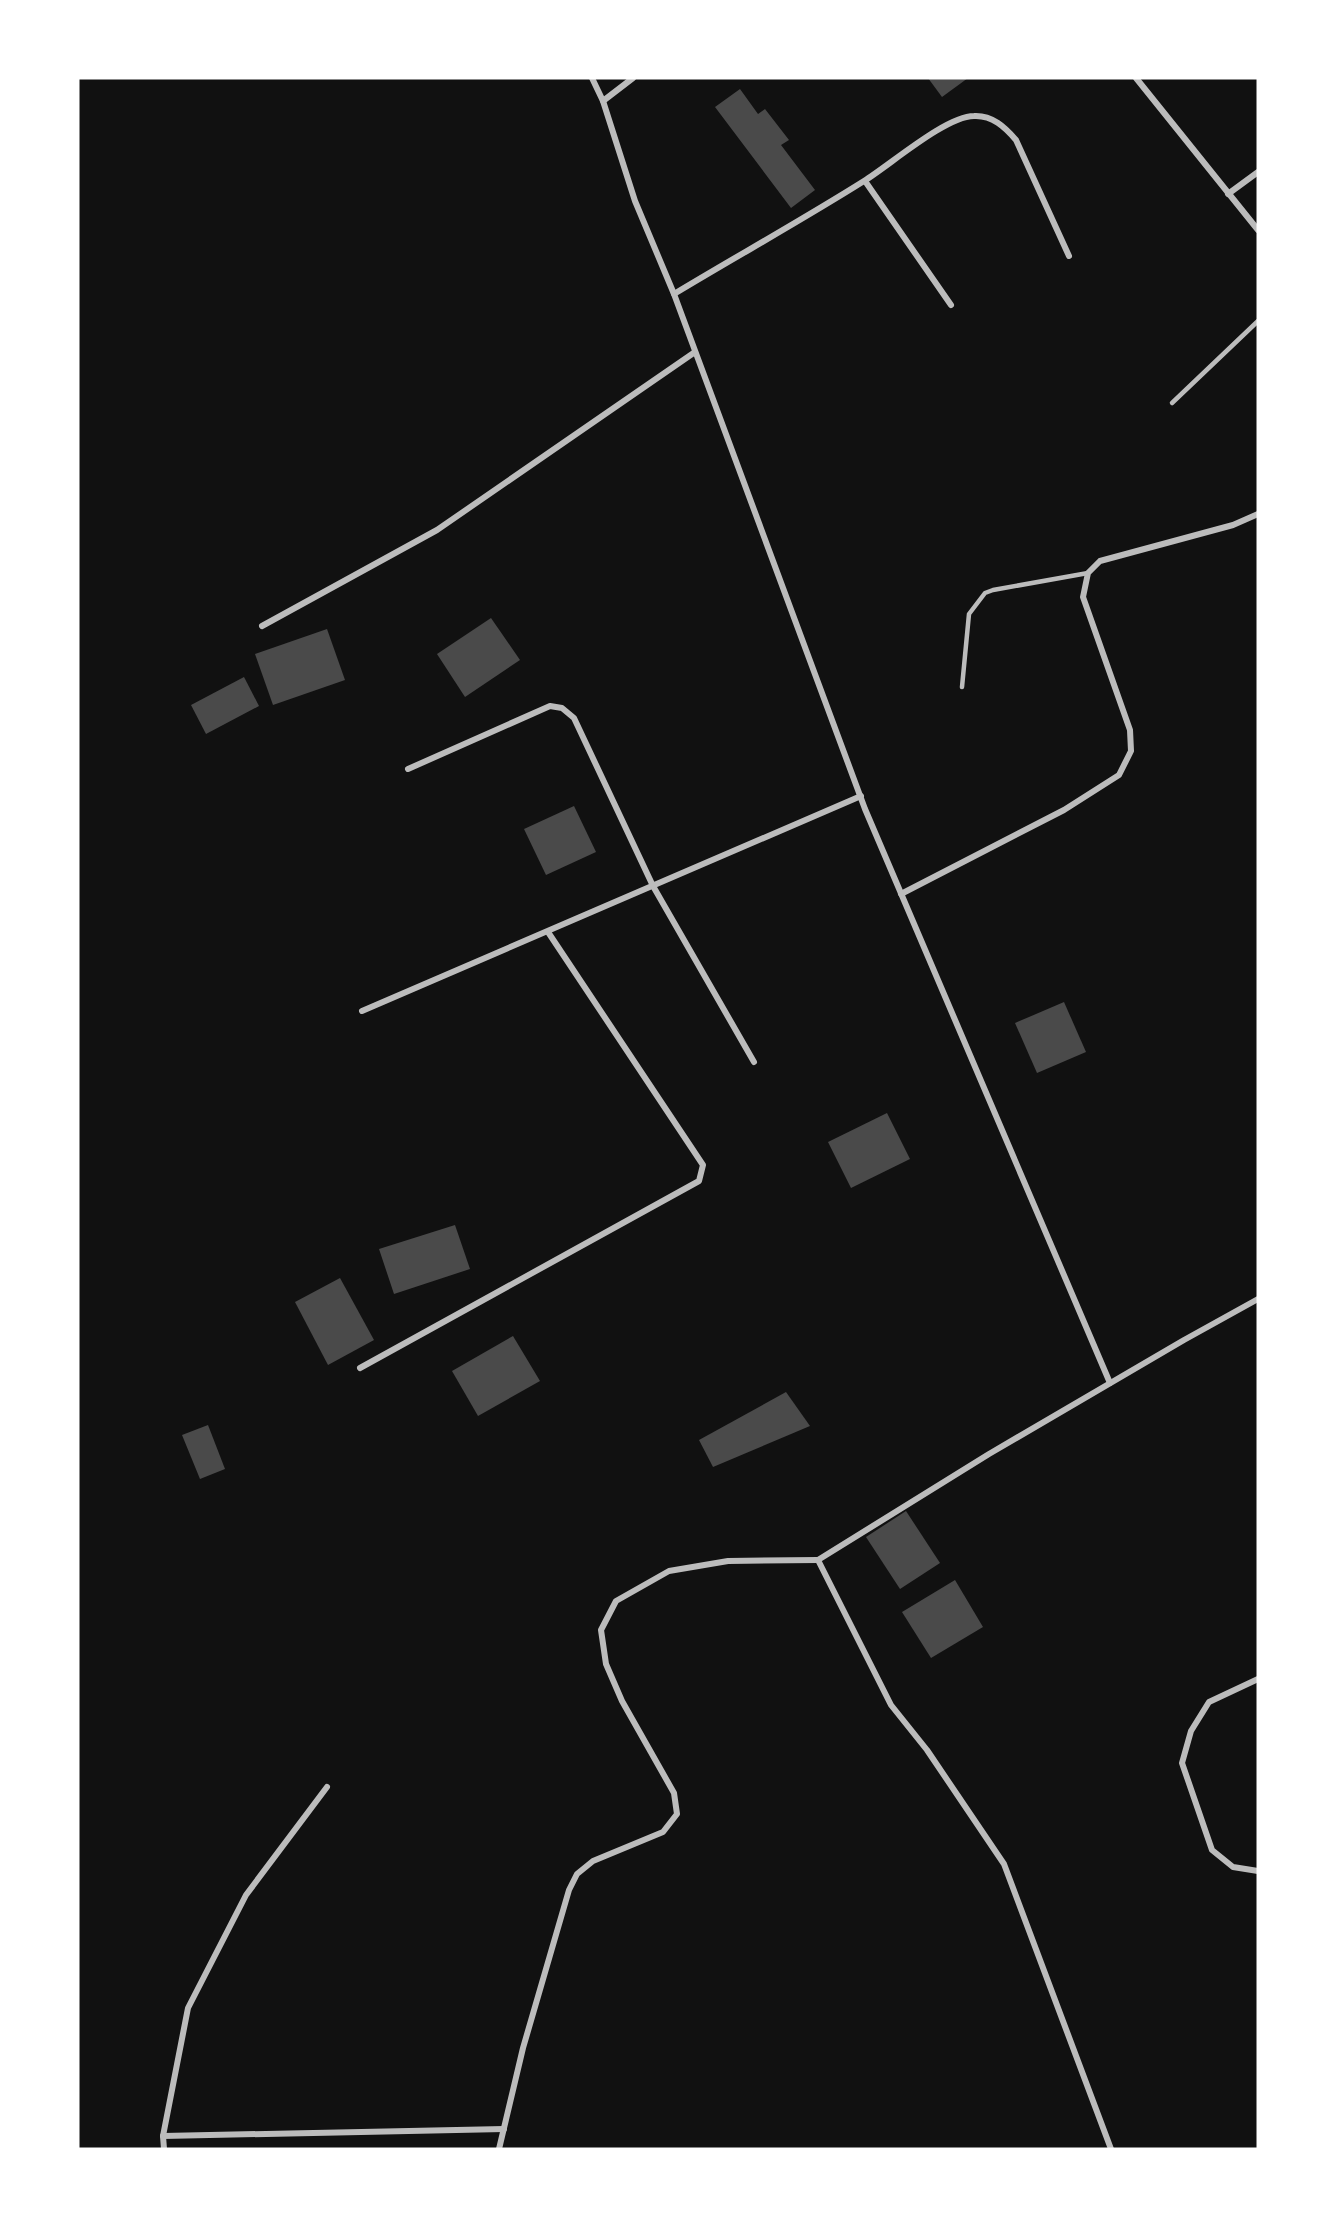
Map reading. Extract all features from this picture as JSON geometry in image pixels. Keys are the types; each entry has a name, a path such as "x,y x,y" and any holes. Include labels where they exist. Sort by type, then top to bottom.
{"street":[{"path":"592,78 603,101 634,201 674,294 861,796 1110,1383"},
{"path":"603,101 633,78"},
{"path":"1136,78 1258,230"},
{"path":"674,294 865,181 951,122 973,116 991,119 1004,126 1016,140 1068,256"},
{"path":"1228,194 1258,172"},
{"path":"865,181 951,305"},
{"path":"262,626 437,530 695,352"},
{"path":"901,894 1064,810 1119,775 1131,751 1130,730 1083,597 1088,573 1100,561 1233,525 1258,514"},
{"path":"408,769 550,706 562,708 574,718 653,886 754,1062"},
{"path":"362,1011 861,796"},
{"path":"360,1368 699,1180 704,1165 548,932"},
{"path":"499,2149 523,2048 569,1890 577,1874 593,1861 663,1832 677,1814 674,1793 622,1701 606,1664 601,1630 616,1602 669,1571 728,1560 818,1560 979,1460 1258,1299"},
{"path":"818,1560 891,1705 927,1750 1004,1864 1111,2149"},
{"path":"1258,1679 1209,1702 1191,1731 1182,1763 1212,1850 1233,1867 1258,1871"},
{"path":"164,2149 163,2136 188,2008 246,1895 327,1787"},
{"path":"163,2136 504,2129"}],"lane":[{"path":"1172,403 1258,321"},
{"path":"962,687 969,614 985,593 1088,573"}],"building":[{"path":"928,78 968,78 942,97"},
{"path":"740,89 758,114 765,109 789,140 781,145 815,190 791,208 715,107"},
{"path":"491,618 520,660 465,697 437,654"},
{"path":"327,629 345,680 273,705 255,654"},
{"path":"244,677 259,706 206,734 191,705"},
{"path":"574,806 596,852 546,875 524,829"},
{"path":"1064,1002 1086,1052 1037,1073 1015,1023"},
{"path":"887,1113 910,1159 851,1188 828,1142"},
{"path":"455,1225 470,1269 394,1294 379,1249"},
{"path":"340,1278 374,1340 328,1365 295,1302"},
{"path":"513,1336 540,1381 478,1416 452,1371"},
{"path":"786,1392 810,1426 713,1467 699,1440"},
{"path":"208,1425 225,1469 200,1479 182,1435"},
{"path":"906,1511 940,1563 900,1589 866,1537"},
{"path":"955,1580 983,1627 931,1658 902,1612"}]}
